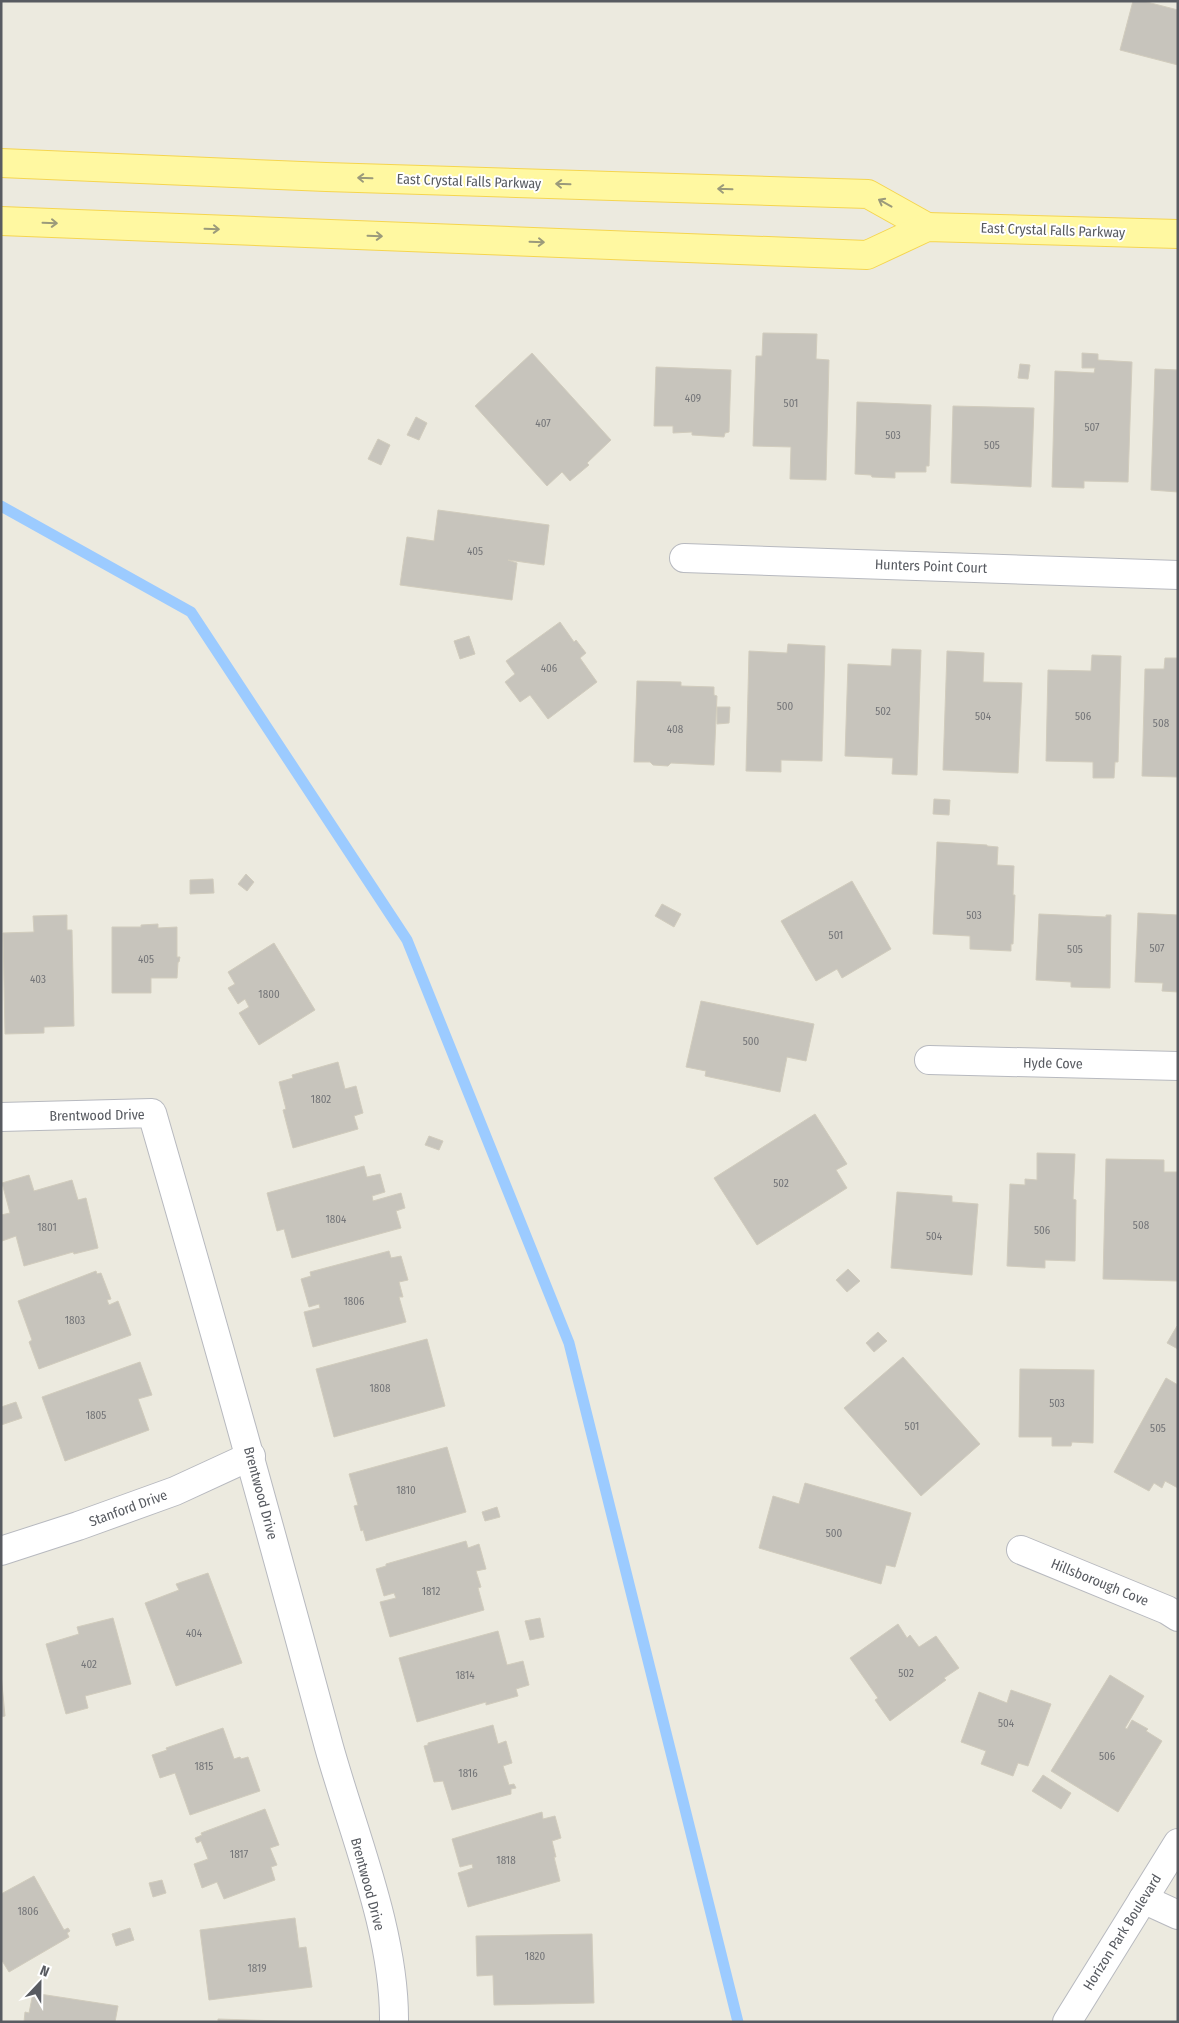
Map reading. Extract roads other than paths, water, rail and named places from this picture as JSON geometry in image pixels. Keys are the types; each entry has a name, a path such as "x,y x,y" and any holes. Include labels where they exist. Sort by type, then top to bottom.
{"main road":[{"name":"East Crystal Falls Parkway","path":"1,163 336,177 868,194 928,227"},
{"name":"East Crystal Falls Parkway","path":"1,221 867,255 928,227 1178,234"}],"street":[{"name":"Hunters Point Court","path":"684,558 1178,575"},
{"name":"Hyde Cove","path":"929,1060 1178,1066"},
{"name":"Brentwood Drive","path":"1,1117 152,1113 251,1456 332,1756 377,1906 394,1992 394,2022"},
{"name":"Stanford Drive","path":"1,1551 166,1494 251,1456"},
{"name":"Hillsborough Cove","path":"1021,1550 1167,1610 1178,1617"},
{"name":"Horizon Park Boulevard","path":"1067,2022 1178,1843"},
{"path":"1143,1899 1178,1915"}],"waterway":[{"path":"1,506 191,612 407,940 569,1343 738,2022"}]}
